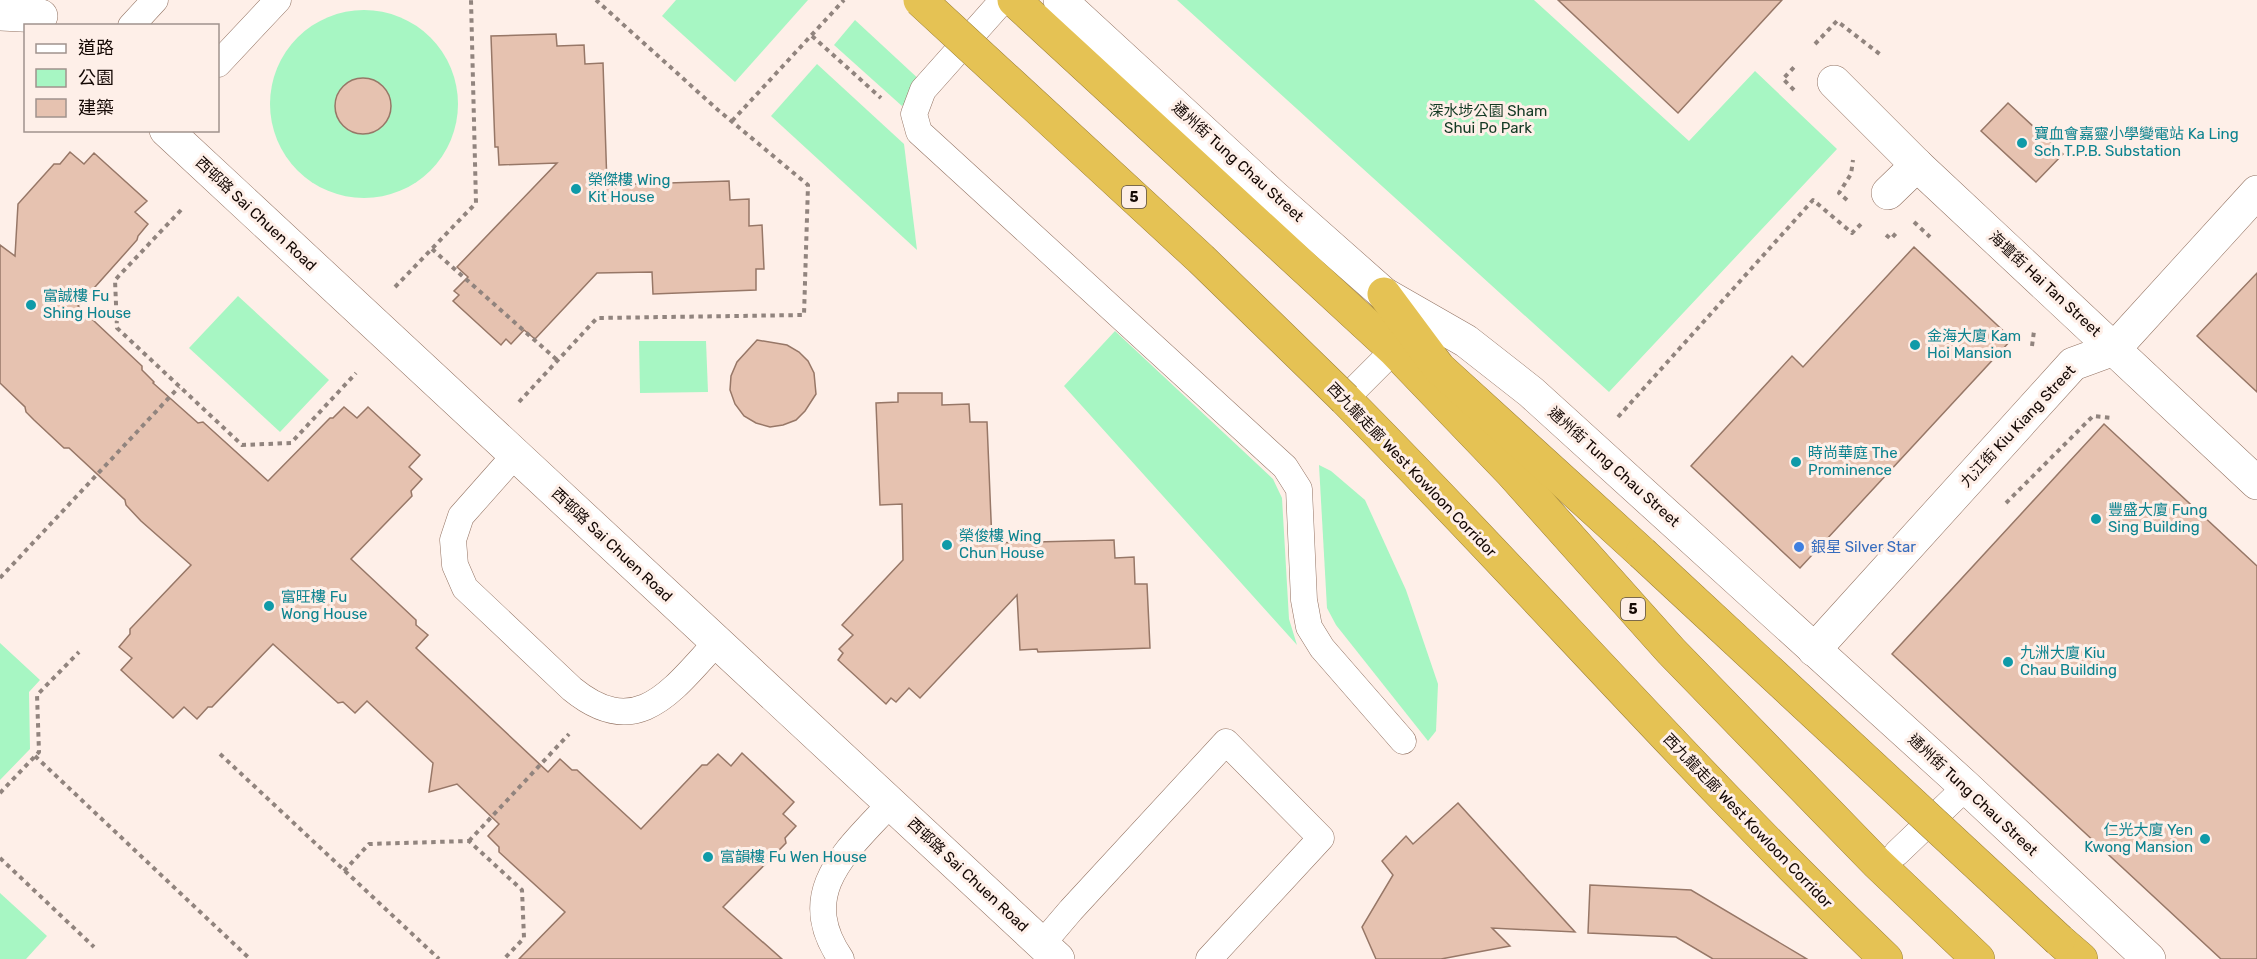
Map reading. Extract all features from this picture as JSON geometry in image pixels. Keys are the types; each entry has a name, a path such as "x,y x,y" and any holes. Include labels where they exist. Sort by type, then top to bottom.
{"highway":[{"name":"西九龍走廊 West Kowloon Corridor","path":"920,0 1201,259 1343,397 1716,790 1886,959"},
{"name":"5","path":"1014,0 1392,349 1511,472 1671,651 1877,863 1978,959"},
{"path":"1384,294 1439,368 2081,959"}],"street":[{"name":"通州街 Tung Chau Street","path":"1060,0 1272,195 1384,294 1466,341 1531,392 1966,787 2149,959"},
{"path":"0,14 39,14"},
{"name":"海壇街 Hai Tan Street","path":"1834,82 1917,165 2257,483"},
{"name":"西邨路 Sai Chuen Road","path":"168,132 1050,952"},
{"path":"1898,205 1917,165"},
{"name":"九江街 Kiu Kiang Street","path":"1814,650 2073,364 2114,349 2257,192"}],"lane":[{"path":"133,24 155,0"},
{"path":"219,63 278,0"},
{"path":"1003,0 923,90 914,114 919,132 1285,467 1299,489 1304,600 1309,627 1322,648 1404,741"},
{"path":"1343,397 1392,349"},
{"path":"515,455 461,516 453,540 455,565 465,588 539,658 589,703 613,711 638,710 661,700 717,642"},
{"path":"1050,952 1071,910 1226,742 1321,838 1209,959"},
{"path":"1898,853 1966,787"},
{"path":"841,959 828,936 823,912 825,887 836,864 891,804"}],"path":[{"path":"395,287 476,203 471,0"},
{"path":"519,402 597,318 804,315 808,185 596,0"},
{"path":"732,121 844,0"},
{"path":"1814,46 1837,21 1881,55"},
{"path":"812,36 919,132"},
{"path":"1798,63 1783,79 1800,95"},
{"path":"1853,205 1839,193 1851,174 1854,154"},
{"path":"1590,444 1622,414 1813,200 1852,233 1867,218"},
{"path":"1898,205 1934,240"},
{"path":"181,210 115,280 117,328 179,387 242,445 291,443 356,373"},
{"path":"1883,232 1891,239 1902,225"},
{"path":"432,249 557,360"},
{"path":"2025,354 2033,345 2035,332 2026,324"},
{"path":"0,578 179,387"},
{"path":"0,793 39,752 37,695 78,652"},
{"path":"469,841 569,734"},
{"path":"220,754 439,959"},
{"path":"35,756 250,959"},
{"path":"344,870 369,844 469,841 522,890 524,938 504,959"},
{"path":"0,858 94,947"}],"green space":[{"path":"676,0 808,0 735,82 662,16"},
{"name":"深水埗公園 Sham Shui Po Park","path":"1177,0 1534,0 1689,141 1755,71 1837,149 1609,392"},
{"path":"364,10 400,17 424,31 437,44 451,68 458,104 451,140 437,164 424,177 400,191 364,198 328,191 304,177 291,164 277,140 270,104 277,68 291,44 304,31 328,17"},
{"path":"855,20 923,83 902,106 834,45"},
{"path":"817,64 904,144 917,250 771,116"},
{"path":"238,296 329,380 280,432 189,348"},
{"path":"1115,331 1273,479 1282,498 1289,619 1297,645 1064,386"},
{"path":"639,341 706,341 708,392 640,393"},
{"path":"1319,465 1331,471 1365,500 1406,590 1438,684 1436,731 1428,741 1336,625 1327,608"},
{"path":"0,643 40,680 29,692 30,749 0,780"},
{"path":"0,893 47,936 26,959 0,959"}],"building":[{"path":"1558,0 1782,0 1678,113"},
{"name":"榮傑樓 Wing Kit House","path":"556,34 557,46 584,45 585,64 603,63 607,185 729,181 730,200 749,199 749,226 762,225 764,269 756,269 756,290 653,294 652,272 597,273 535,339 524,330 511,344 506,339 501,345 453,301 459,295 454,291 468,277 457,267 557,163 499,165 498,147 495,147 491,36"},
{"path":"363,78 374,80 383,86 389,95 391,106 389,117 383,126 374,132 363,134 352,132 343,126 337,117 335,106 337,95 343,86 352,80"},
{"name":"寶血會嘉靈小學變電站 Ka Ling Sch T.P.B. Substation","path":"2008,103 2063,154 2036,182 1981,131"},
{"path":"70,152 84,164 94,153 147,201 135,212 148,224 137,240 78,306 142,366 142,370 153,383 198,423 203,422 268,481 330,418 333,418 344,407 357,418 368,407 420,455 409,467 422,479 411,491 412,496 351,559 416,620 416,625 428,635 416,648 548,772 560,759 572,770 577,770 641,829 702,765 707,765 718,754 731,766 742,753 794,802 783,814 796,826 785,838 786,843 723,907 782,959 519,959 565,912 499,852 499,847 488,836 499,824 457,784 429,792 433,763 367,701 355,713 343,702 338,703 273,644 212,707 208,707 197,719 184,707 173,718 121,670 132,658 119,647 130,634 130,629 191,565 141,521 126,505 125,500 69,448 64,448 34,420 26,412 25,407 0,383 0,245 15,256 18,204 54,164 60,164"},
{"path":"1914,247 2012,339 1800,568 1691,466 1792,356 1803,367"},
{"path":"2257,273 2257,392 2197,336"},
{"path":"757,340 787,345 808,361 814,373 816,394 796,420 770,427 744,416 735,404 730,390 731,376 737,362"},
{"name":"榮俊樓 Wing Chun House","path":"898,393 942,393 942,405 969,404 970,422 987,422 992,543 1114,540 1115,558 1134,557 1135,584 1147,584 1150,648 1038,652 1037,649 1020,650 1017,595 920,698 909,688 896,702 891,698 886,704 838,660 843,653 839,649 853,635 842,625 903,560 902,504 880,505 876,403 898,402"},
{"path":"2104,424 2257,566 2257,959 2221,959 1892,654"},
{"path":"1458,803 1575,932 1492,928 1510,946 1441,959 1376,959 1362,927 1393,875 1382,861 1406,836 1413,844"},
{"path":"1590,885 1691,890 1807,959 1713,959 1676,937 1588,933"}],"place":[{"name":"寶血會嘉靈小學變電站 Ka Ling Sch T.P.B. Substation","path":"2022,143"},
{"name":"榮傑樓 Wing Kit House","path":"576,189"},
{"name":"富誠樓 Fu Shing House","path":"31,305"},
{"name":"金海大廈 Kam Hoi Mansion","path":"1915,345"},
{"name":"時尚華庭 The Prominence","path":"1796,462"},
{"name":"豐盛大廈 Fung Sing Building","path":"2096,519"},
{"name":"榮俊樓 Wing Chun House","path":"947,545"},
{"name":"銀星 Silver Star","path":"1799,547"},
{"name":"富旺樓 Fu Wong House","path":"269,606"},
{"name":"九洲大廈 Kiu Chau Building","path":"2008,662"},
{"name":"仁光大廈 Yen Kwong Mansion","path":"2205,839"},
{"name":"富韻樓 Fu Wen House","path":"708,857"}]}
